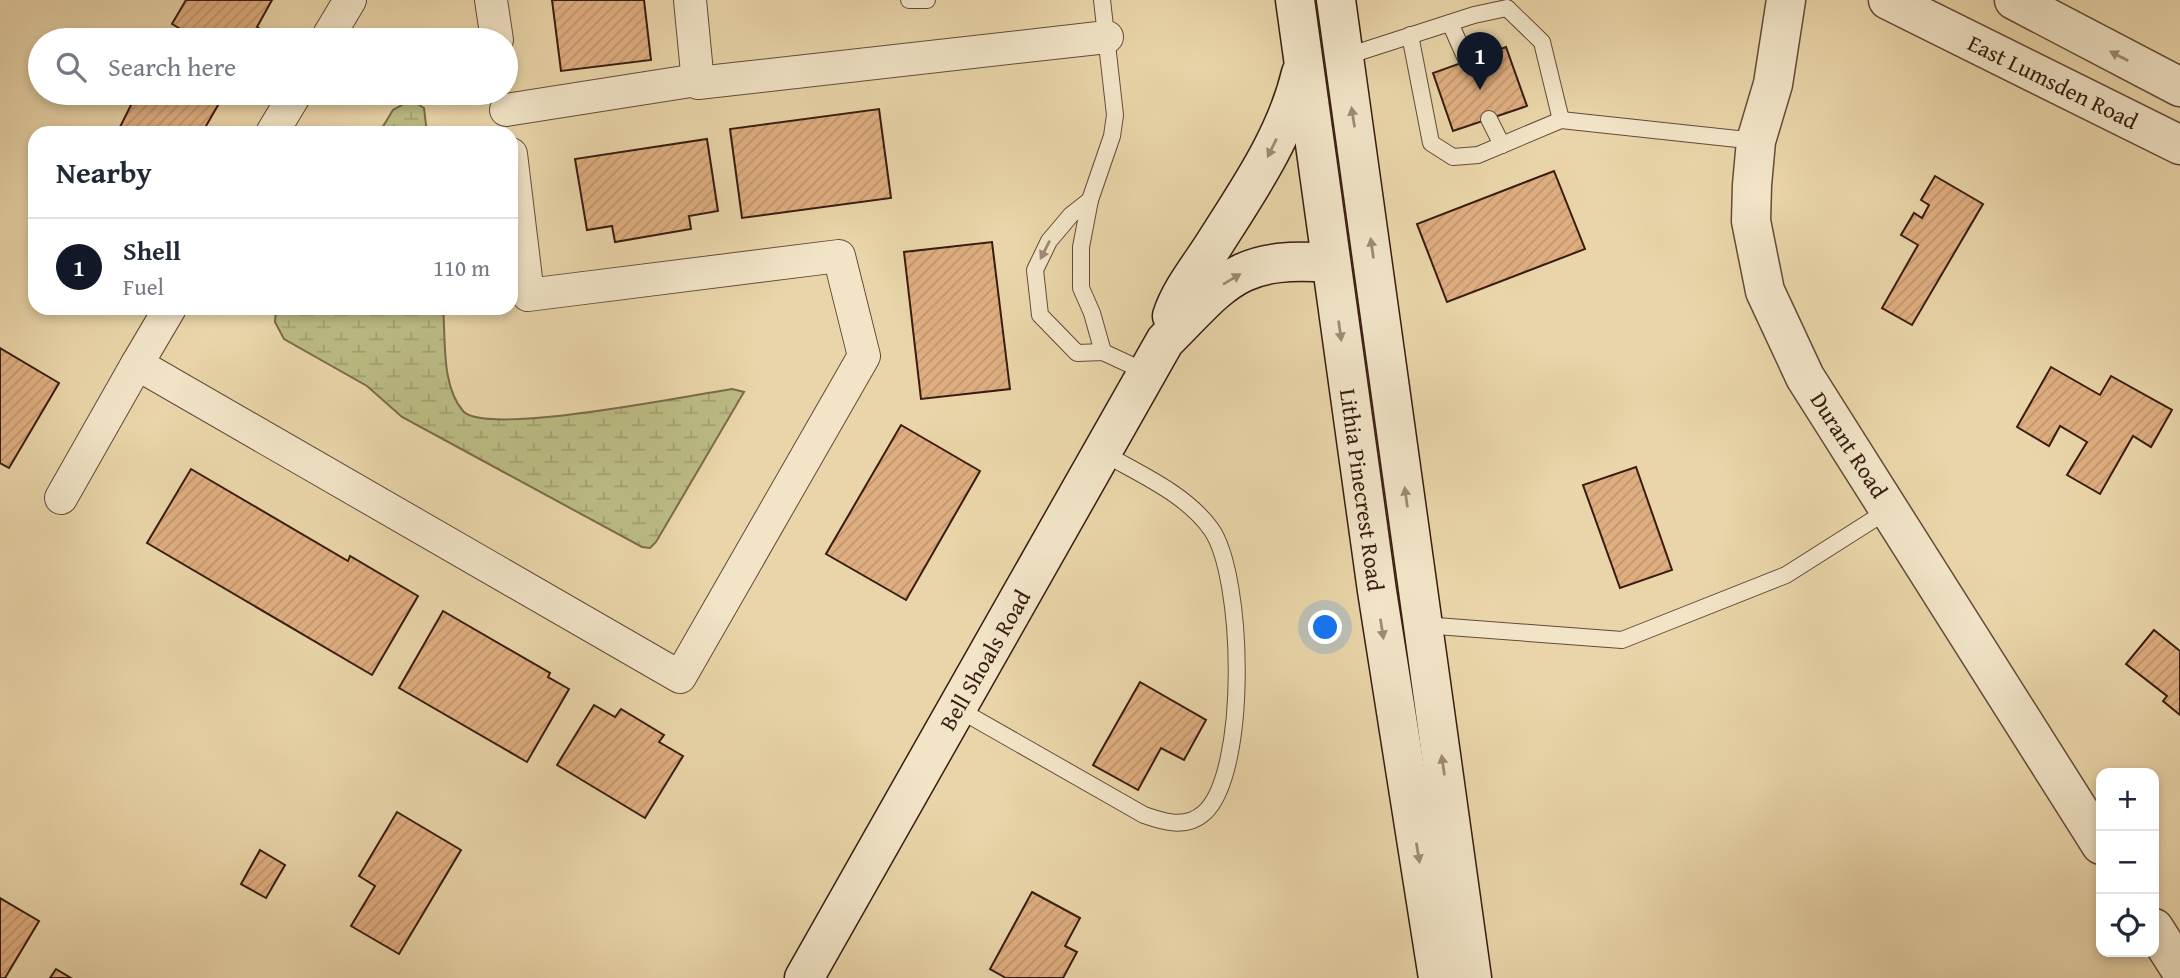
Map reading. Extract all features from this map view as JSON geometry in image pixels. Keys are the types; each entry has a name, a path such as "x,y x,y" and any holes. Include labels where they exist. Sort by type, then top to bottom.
{"main road":[{"name":"Lithia Pinecrest Road","path":"1295,0 1378,604 1438,978"},
{"name":"Lithia Pinecrest Road","path":"1336,0 1472,978"},
{"name":"Durant Road","path":"1786,0 1773,84 1756,141 1751,221 1765,291 1805,377 1891,509 2096,837"},
{"name":"East Lumsden Road","path":"1888,0 2180,145"},
{"path":"2014,0 2180,87"},
{"path":"1155,356 1173,311 1189,282 1259,173 1297,91 1303,61"},
{"path":"1155,356 1215,290 1234,276 1264,264 1330,263"},
{"name":"Bell Shoals Road","path":"804,978 1103,453 1155,356"},
{"path":"2159,936 2180,969"}],"street":[{"path":"333,28 350,0"},
{"path":"491,0 494,28"},
{"path":"690,0 697,80"},
{"path":"506,112 697,80 698,83 1107,37"},
{"path":"276,126 289,105"},
{"path":"137,364 680,677 864,356 839,256 528,295 518,212"},
{"path":"61,498 166,315"}],"lane":[{"path":"909,0 927,0"},
{"path":"1102,0 1115,115 1106,159 1090,200 1081,247 1081,288 1093,313 1103,352"},
{"path":"1343,57 1507,8 1542,42 1561,120"},
{"path":"1450,23 1467,61"},
{"path":"1410,35 1430,143 1453,156 1478,155 1561,120 1756,141"},
{"path":"1489,119 1502,145"},
{"path":"1090,200 1071,215 1049,241 1035,270 1040,315 1077,353 1155,356"},
{"path":"958,709 1144,815 1168,823 1187,822 1212,805 1229,760 1236,718 1236,628 1223,554 1213,531 1194,508 1103,453"},
{"path":"1423,625 1622,640 1786,575 1891,509"}],"green space":[{"path":"402,105 419,105 424,108 426,126 383,126 393,110"},
{"path":"276,315 443,315 446,362 451,389 463,411 479,418 547,417 732,389 744,392 656,542 650,548 642,547 402,417 367,386 284,339 275,322"}],"building":[{"path":"186,0 272,0 259,28 179,28 172,24"},
{"path":"552,0 644,0 651,60 561,71"},
{"path":"1506,47 1527,106 1453,131 1433,73"},
{"path":"131,105 218,105 206,126 120,126"},
{"path":"879,109 891,198 742,218 730,129"},
{"path":"707,139 718,211 689,216 691,229 615,242 612,226 587,230 575,159"},
{"path":"1554,171 1585,249 1447,302 1417,224"},
{"path":"1935,176 1983,204 1912,325 1882,308 1918,245 1901,235 1914,213 1922,218 1929,205 1921,200"},
{"path":"992,242 1010,389 921,399 904,252"},
{"path":"0,348 59,383 9,468 0,463"},
{"path":"2051,367 2100,395 2111,376 2172,410 2151,447 2133,436 2100,494 2067,475 2087,442 2060,426 2049,446 2017,427"},
{"path":"901,425 980,471 906,600 826,554"},
{"path":"1636,467 1672,570 1620,588 1583,485"},
{"path":"191,469 348,561 350,556 418,596 372,675 147,543"},
{"path":"443,611 550,673 548,677 569,689 527,762 399,688"},
{"path":"2154,630 2180,651 2180,715 2163,701 2167,696 2126,664"},
{"path":"1140,682 1206,720 1184,760 1161,748 1138,790 1093,765"},
{"path":"594,705 615,717 621,709 664,735 659,742 683,756 645,818 557,765"},
{"path":"397,812 461,850 399,954 351,926 375,886 359,876"},
{"path":"260,850 285,865 266,898 241,884"},
{"path":"1032,892 1080,918 1065,946 1077,952 1063,978 1006,978 990,969"},
{"path":"0,898 39,921 5,978 0,978"},
{"path":"56,969 71,978 50,978"}],"place":[{"name":"Shell","path":"1480,90"}]}
